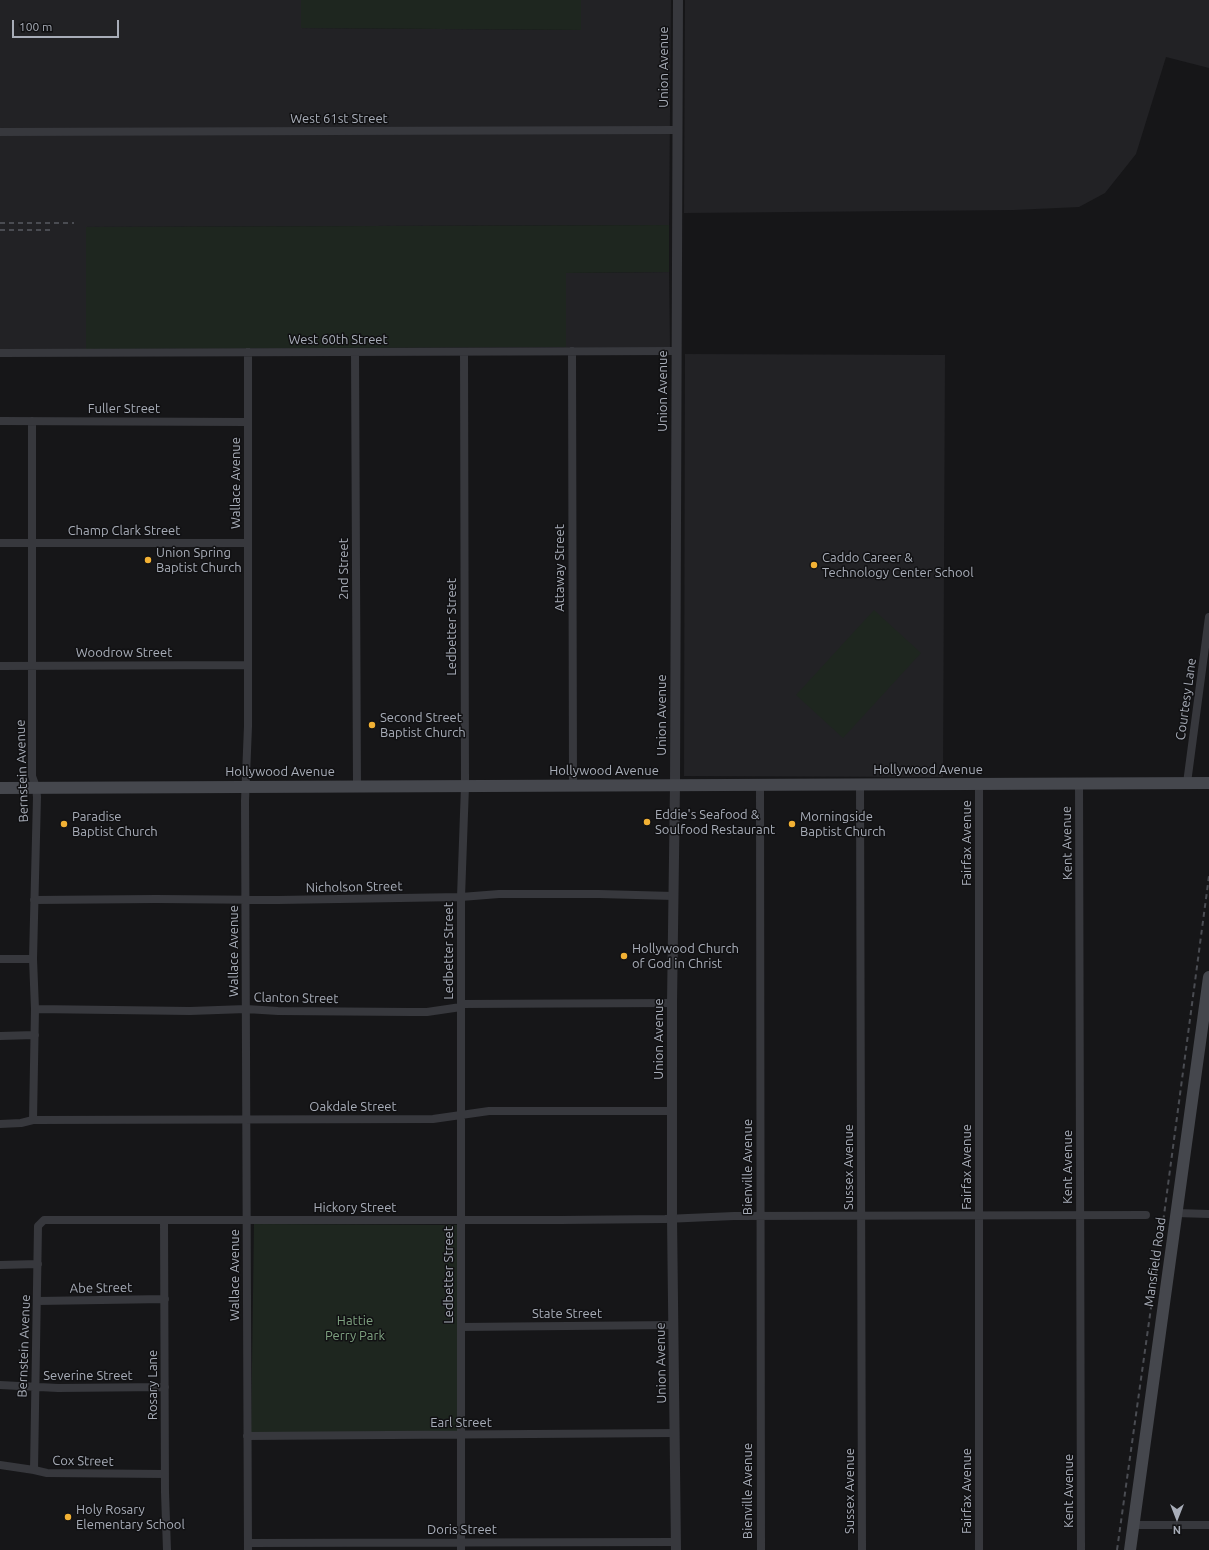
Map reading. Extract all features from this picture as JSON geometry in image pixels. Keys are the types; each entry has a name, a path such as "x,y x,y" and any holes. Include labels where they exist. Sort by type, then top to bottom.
{"main road":[{"name":"Hollywood Avenue","path":"0,788 1209,783"},
{"name":"Mansfield Road","path":"1130,1550 1209,977"}],"street":[{"name":"Union Avenue","path":"676,1546 672,1218 672,1003 675,785 678,0"},
{"name":"West 61st Street","path":"0,132 677,130"},
{"name":"Attaway Street","path":"572,351 573,785"},
{"name":"West 60th Street","path":"0,353 676,351"},
{"name":"Wallace Avenue","path":"248,352 246,787 248,1547"},
{"name":"2nd Street","path":"356,352 357,786"},
{"name":"Ledbetter Street","path":"461,1546 461,897 465,786 464,352"},
{"name":"Fuller Street","path":"0,421 247,422"},
{"name":"Bernstein Avenue","path":"32,421 32,776 36,787 37,797 33,959 35,1009 33,1120"},
{"name":"Champ Clark Street","path":"0,543 248,543"},
{"name":"Courtesy Lane","path":"1187,784 1209,617"},
{"name":"Woodrow Street","path":"0,666 247,665"},
{"name":"Bienville Avenue","path":"760,784 761,1550"},
{"name":"Sussex Avenue","path":"860,784 862,1550"},
{"name":"Fairfax Avenue","path":"979,784 979,1550"},
{"name":"Kent Avenue","path":"1079,784 1081,1550"},
{"name":"Nicholson Street","path":"34,900 278,900 461,897 499,894 622,894 674,896"},
{"path":"0,959 33,959"},
{"name":"Clanton Street","path":"35,1009 182,1011 246,1009 278,1011 421,1012 461,1005 672,1003"},
{"path":"0,1036 35,1035"},
{"name":"Oakdale Street","path":"0,1124 21,1123 33,1120 247,1118 433,1119 509,1111 672,1111"},
{"path":"1176,1213 1209,1214"},
{"name":"Hickory Street","path":"39,1224 48,1219 461,1220 861,1215 1146,1215"},
{"name":"Rosary Lane","path":"164,1220 165,1474 168,1550"},
{"name":"Bernstein Avenue","path":"34,1470 34,1388 38,1301 39,1224"},
{"path":"0,1265 38,1264"},
{"name":"Abe Street","path":"38,1301 165,1299"},
{"name":"State Street","path":"461,1327 674,1325"},
{"name":"Severine Street","path":"0,1385 34,1388 165,1387"},
{"name":"Earl Street","path":"247,1436 675,1434"},
{"name":"Cox Street","path":"0,1465 47,1473 165,1474"},
{"path":"1133,1525 1209,1525"},
{"name":"Doris Street","path":"248,1547 676,1546"}],"shaded area":[{"path":"0,0 301,0 301,28 581,30 581,0 671,0 669,225 86,227 86,349 0,349"},
{"path":"685,0 1209,0 1209,68 1166,57 1136,154 1105,193 1079,207 1014,210 684,213"},
{"path":"669,272 670,347 566,347 566,273"},
{"name":"Caddo Career & Technology Center School","path":"685,354 945,355 943,777 684,776"}],"green space":[{"path":"301,0 581,0 581,30 301,28"},
{"path":"669,225 669,272 566,273 566,347 86,349 86,227"},
{"path":"874,610 921,653 843,738 796,695"},
{"name":"Hattie Perry Park","path":"254,1224 457,1225 457,1431 251,1433"}],"railway":[{"path":"0,223 74,223"},
{"path":"0,230 54,230"},
{"path":"1117,1550 1164,1215 1209,876"}],"place":[{"name":"Union Spring Baptist Church","path":"148,560"},
{"name":"Caddo Career & Technology Center School","path":"814,565"},
{"name":"Second Street Baptist Church","path":"372,725"},
{"name":"Eddie's Seafood & Soulfood Restaurant","path":"647,822"},
{"name":"Paradise Baptist Church","path":"64,824"},
{"name":"Morningside Baptist Church","path":"792,824"},
{"name":"Hollywood Church of God in Christ","path":"624,956"},
{"name":"Holy Rosary Elementary School","path":"68,1517"}]}
